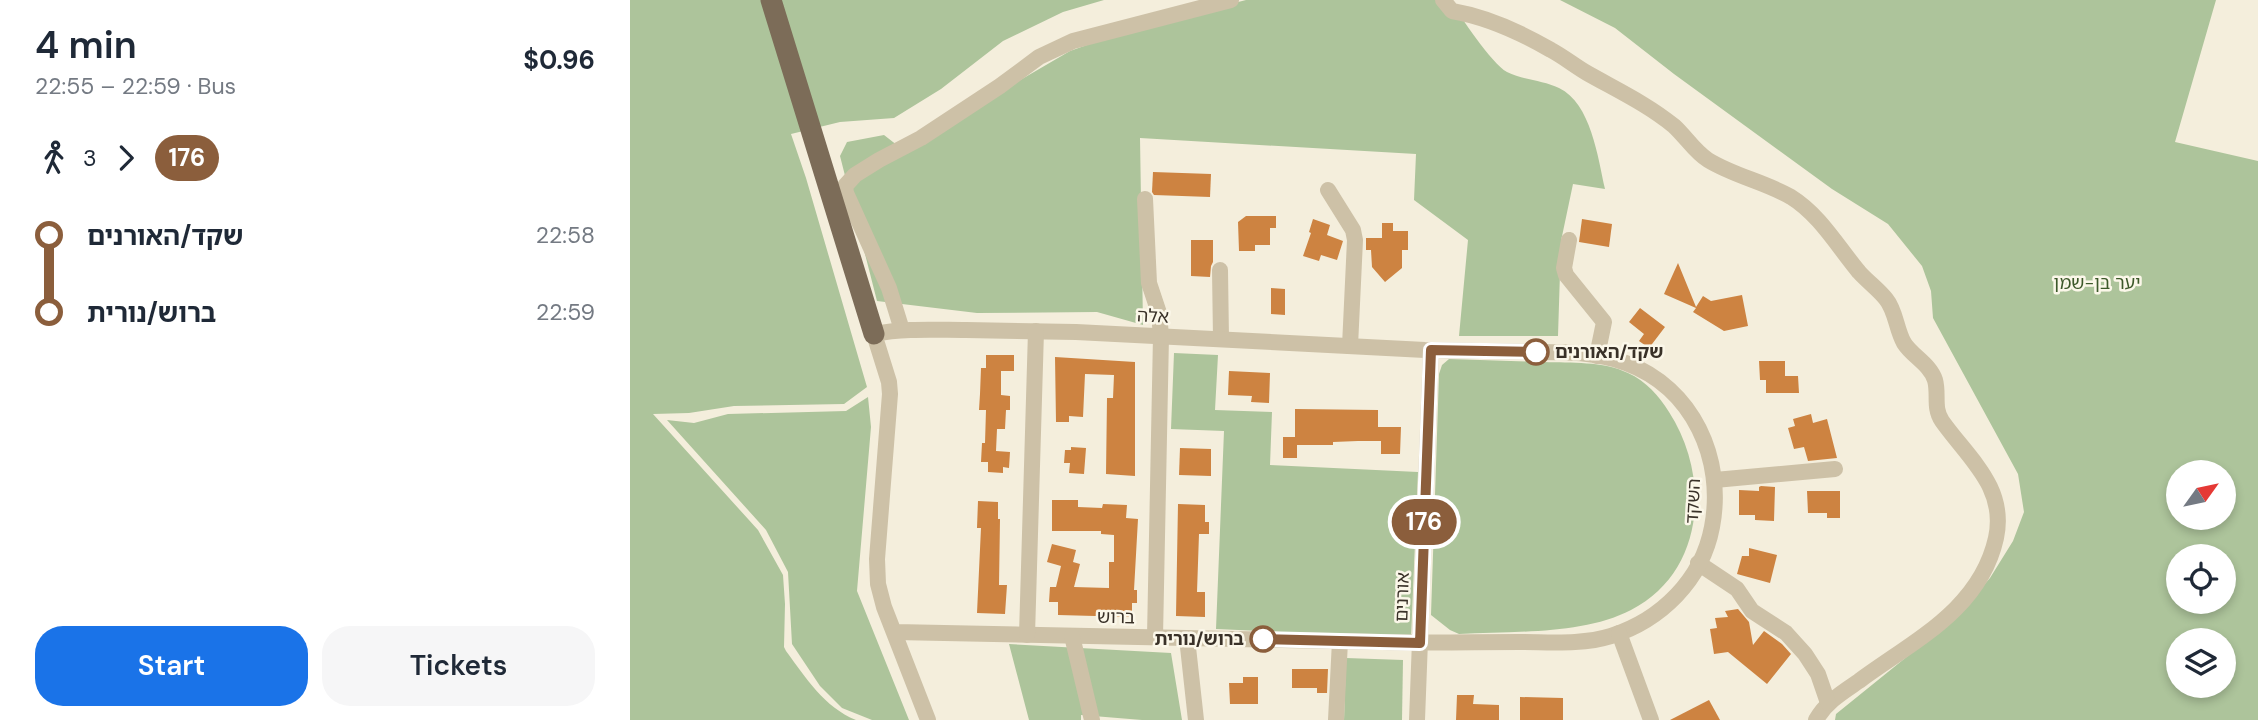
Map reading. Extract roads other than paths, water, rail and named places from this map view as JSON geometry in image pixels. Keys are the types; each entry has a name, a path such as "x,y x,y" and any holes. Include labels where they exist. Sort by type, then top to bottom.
{"main road":[{"path":"771,0 874,334"}],"street":[{"path":"902,330 889,288 846,193 845,186 849,180 879,160 921,138 1054,49 1105,32 1231,0"},
{"path":"1443,0 1452,11 1509,29 1631,95 1674,127 1705,159 1788,195 1802,205 1818,220 1860,273 1889,302 1904,342 1934,377 1937,411 1941,420 1975,461 1992,490 1997,506 1996,538 1990,557 1978,583 1958,609 1921,639 1828,703 1816,720"},
{"path":"1328,190 1353,230 1355,240 1350,346"},
{"path":"1146,199 1149,283 1159,313 1161,336 1154,637"},
{"path":"1569,240 1564,268 1566,275 1604,322 1597,356"},
{"path":"1220,270 1221,339"},
{"name":"אלה","path":"874,334 902,330 1036,331 1431,350"},
{"path":"1027,635 1036,331"},
{"path":"874,334 890,394 877,559 878,584 884,607 928,720"},
{"name":"השקד","path":"1420,643 1581,641 1608,637 1634,627 1664,608 1685,586 1699,563 1712,531 1716,502 1712,459 1693,416 1678,397 1658,380 1625,362 1580,353 1431,350"},
{"name":"אורנים","path":"1418,720 1431,350"},
{"path":"1715,480 1835,468"},
{"path":"1699,563 1737,589 1752,611 1786,633 1818,674 1828,703"},
{"name":"ברוש","path":"895,632 1420,643"},
{"path":"1619,633 1651,720"},
{"path":"1072,636 1092,720"},
{"path":"1187,638 1196,720"},
{"path":"1336,720 1340,641"}],"place":[{"name":"שקד/האורנים","path":"1536,352"},
{"name":"ברוש/נורית","path":"1263,639"}],"park label":[{"name":"יער בן-שמן","path":"2097,283"}]}
